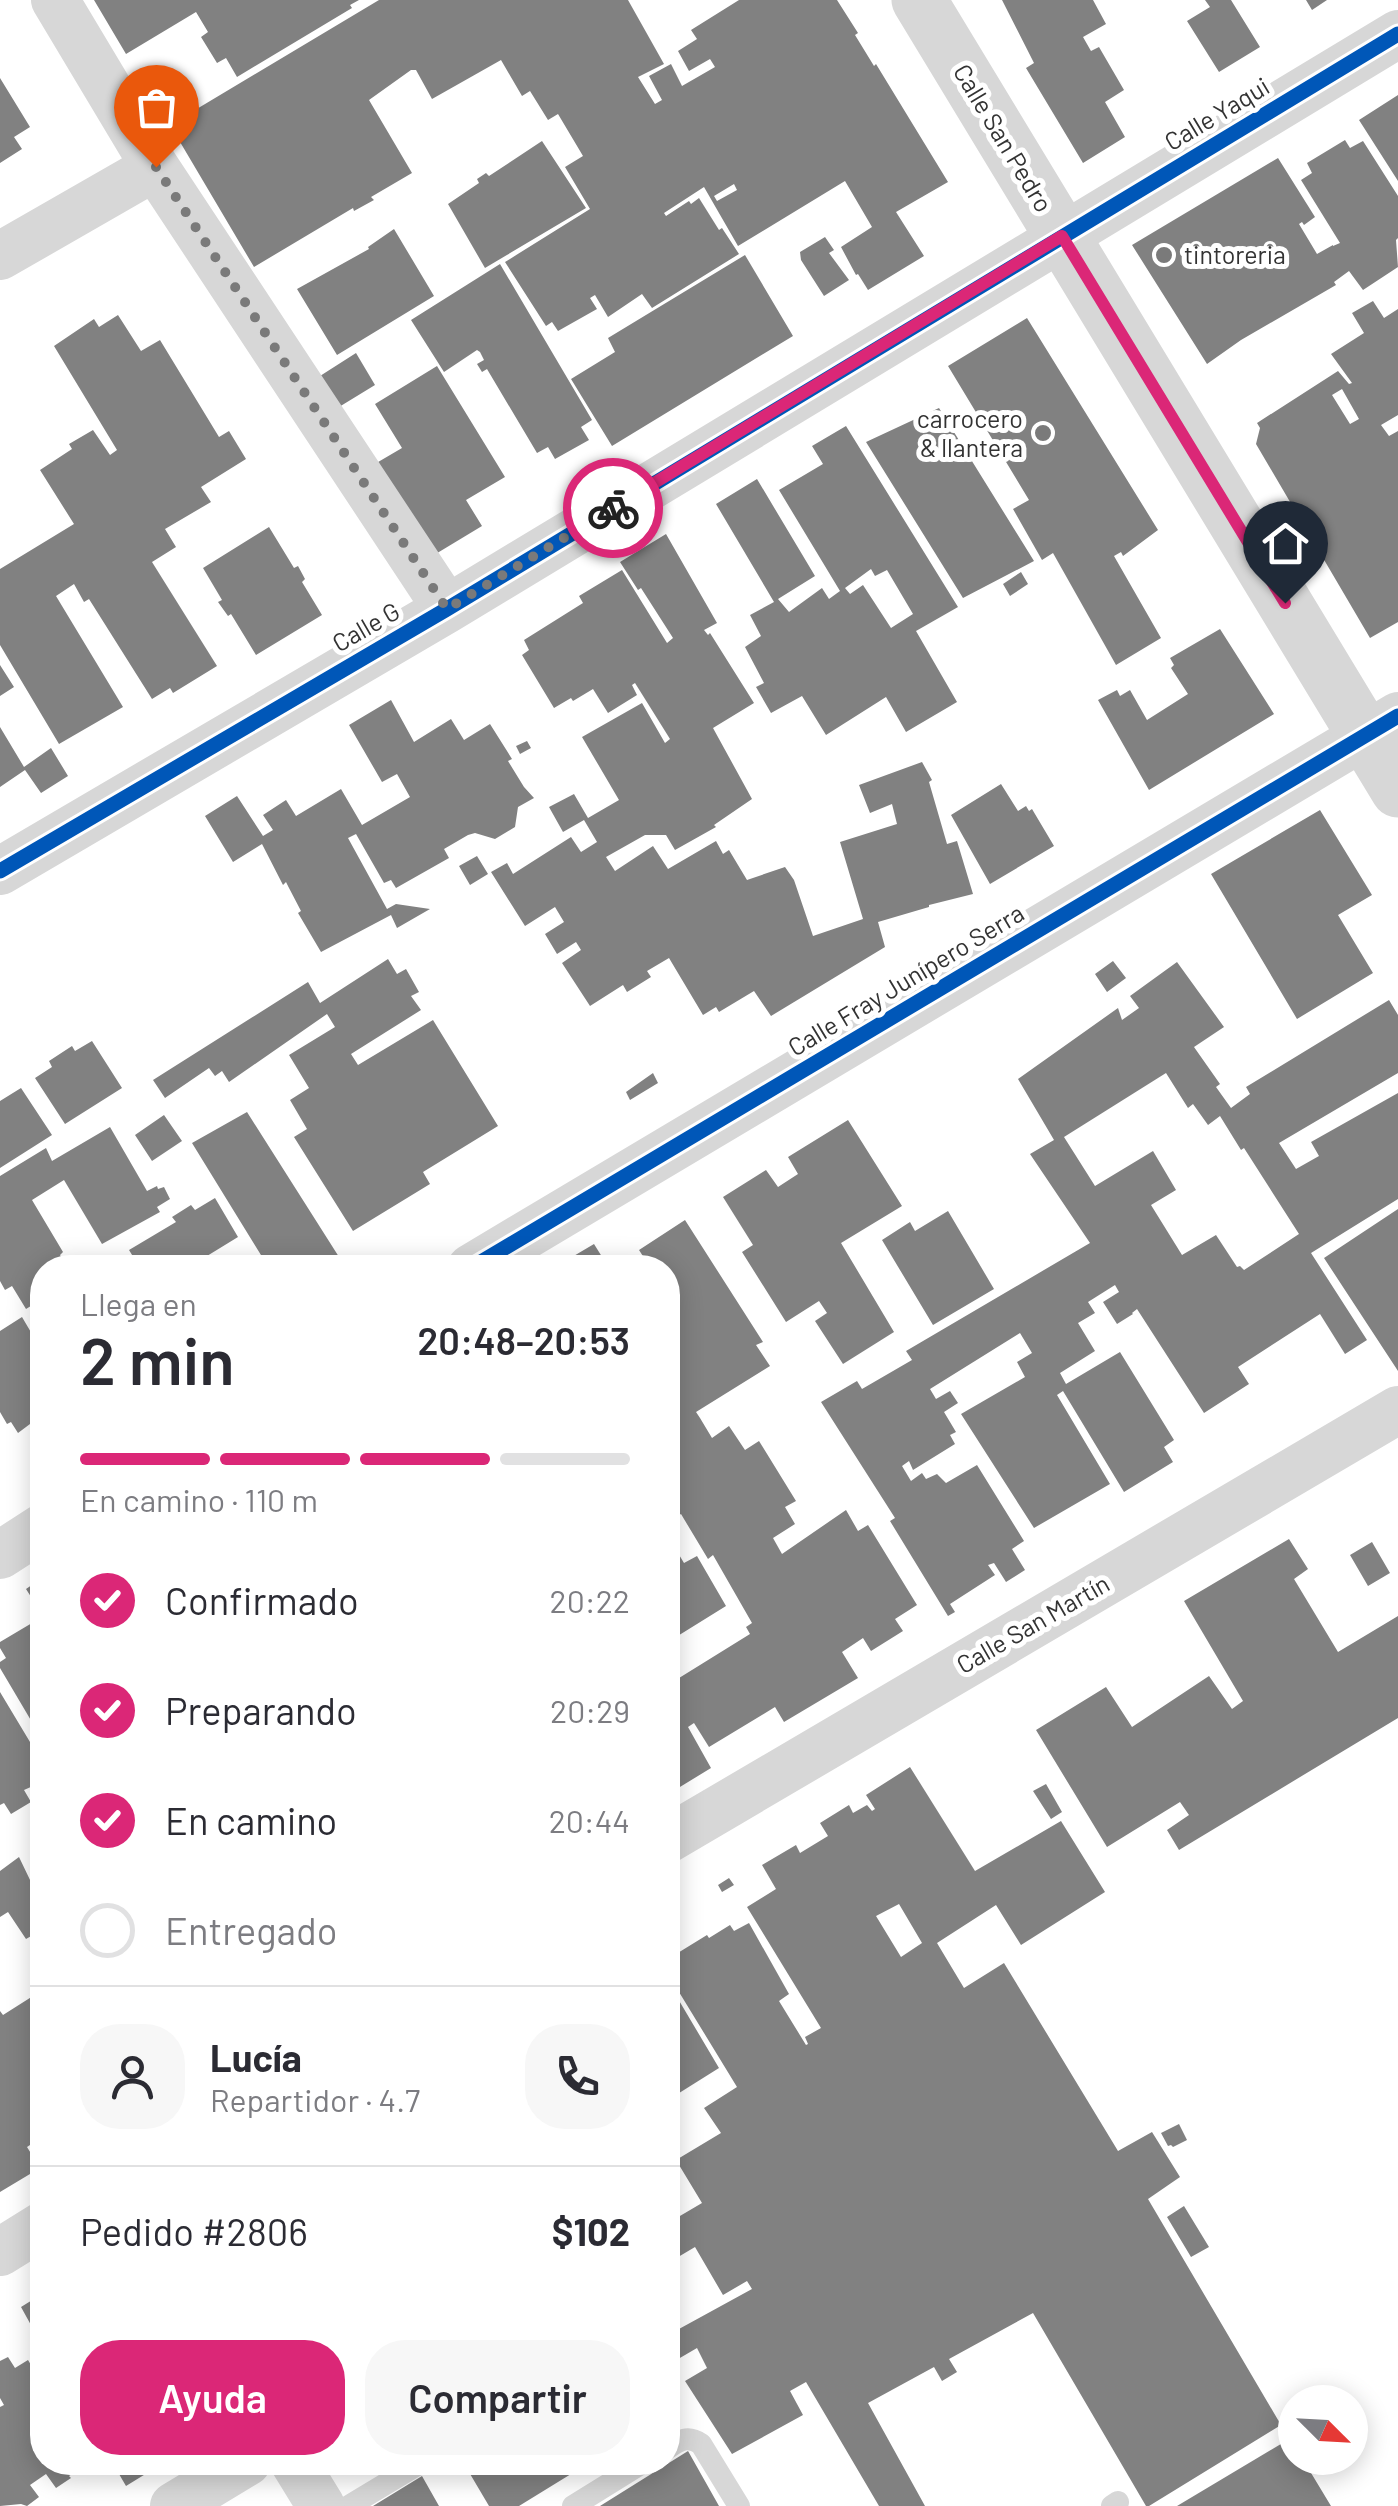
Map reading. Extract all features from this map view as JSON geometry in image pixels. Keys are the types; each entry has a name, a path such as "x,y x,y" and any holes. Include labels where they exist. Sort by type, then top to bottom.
{"street":[{"path":"56,0 156,167 447,609"},
{"name":"Calle San Pedro","path":"920,0 1062,236 1382,726 1398,790"},
{"name":"Calle Yaqui","path":"1062,236 1398,34"},
{"path":"0,256 156,167"},
{"name":"Calle G","path":"0,871 447,609 1062,236"},
{"name":"Calle Fray Junípero Serra","path":"493,1255 1382,726"},
{"name":"Calle San Martín","path":"680,1825 1398,1410"},
{"path":"0,1554 30,1535"},
{"path":"0,2252 30,2233"},
{"path":"174,2506 226,2475"},
{"path":"302,2475 321,2506"}],"lane":[{"path":"680,2441 693,2439 701,2444 740,2506"},
{"path":"349,2506 400,2475"},
{"path":"573,2506 623,2475"}],"building":[{"path":"94,0 359,0 350,5 352,8 237,77 226,58 217,63 201,37 208,32 196,12 126,54"},
{"path":"379,0 628,0 664,64 638,77 655,104 662,100 649,76 671,64 682,86 715,67 710,59 689,71 678,51 697,39 691,30 739,0 837,0 948,182 896,212 924,256 868,290 841,247 872,227 845,181 738,246 704,187 664,213 666,216 699,198 739,254 652,308 642,294 608,317 595,295 590,298 597,309 558,331 552,322 546,326 505,262 590,209 565,167 583,156 558,114 548,120 530,91 522,96 501,60 432,99 416,70 411,70 369,100 412,173 371,197 374,200 354,211 353,208 254,267 170,125","holes":["734,184 737,190 717,201 714,196"]},
{"path":"1002,0 1093,0 1106,24 1083,37 1091,51 1099,47 1124,90 1105,102 1125,137 1083,163 1026,68 1034,63"},
{"path":"1205,0 1231,0 1260,47 1219,72 1187,21 1210,7"},
{"path":"1306,0 1327,0 1312,10"},
{"path":"0,78 30,127 14,137 22,149 0,163"},
{"path":"1398,95 1398,181 1359,120"},
{"path":"1345,140 1350,148 1363,141 1398,196 1398,267 1363,290 1349,271 1334,282 1336,285 1207,364 1132,245 1278,158 1315,217 1299,224 1317,254 1340,243 1301,180 1312,173 1307,163"},
{"path":"542,141 586,208 485,268 448,204 479,183 477,179 486,173 489,176"},
{"path":"394,229 434,296 337,355 297,289 369,249"},
{"path":"825,237 834,250 829,253 849,280 824,296 800,252"},
{"path":"745,255 793,336 612,446 571,379 615,352 608,338"},
{"path":"500,264 592,420 581,427 589,440 555,459 548,447 537,453 487,369 482,372 477,364 484,360 480,352 477,350 444,372 411,320"},
{"path":"1373,301 1384,318 1398,309 1398,415 1381,425 1389,436 1398,431 1398,622 1370,638 1256,444 1260,428 1257,423 1338,371 1352,383 1331,354 1364,333 1352,313","holes":["1342,389 1359,419 1350,424 1332,395"]},
{"path":"118,315 141,351 160,340 219,437 229,431 246,459 201,487 211,502 165,529 176,547 152,562 217,666 173,693 170,688 152,699 89,599 84,602 74,584 56,596 123,707 59,744 0,645 0,569 74,524 40,470 72,449 69,444 93,430 110,455 117,450 54,346 94,319 99,327"},
{"name":"carrocero & llantera","path":"1027,318 1158,530 1123,556 1121,552 1114,556 1161,638 1116,665 1053,553 1042,560 1013,509 1029,500 948,366"},
{"path":"356,353 375,385 339,407 320,376"},
{"path":"437,366 505,477 466,500 482,526 429,558 373,465 402,448 375,404"},
{"path":"939,408 1034,561 963,598 866,442"},
{"path":"846,426 958,607 916,631 957,702 906,732 886,697 826,735 802,696 771,713 756,687 764,683 745,647 761,636 750,615 774,602 716,504 757,479 815,576 778,599 789,612 822,588 829,599 840,591 779,490 823,464 812,446","holes":["871,569 875,576 887,570 913,614 891,628 863,585 850,594 845,588"]},
{"path":"269,527 294,568 298,566 305,579 302,582 322,615 256,655 231,614 228,616 218,602 222,600 203,568"},
{"path":"666,534 717,623 704,630 710,633 754,703 713,728 752,799 716,827 675,850 666,835 645,835 606,857 615,871 653,846 668,869 716,841 723,854 729,850 747,880 785,867 794,880 813,936 863,919 840,842 897,824 892,804 870,813 859,785 922,762 932,780 929,782 947,844 957,841 973,894 878,922 885,947 771,1016 754,991 719,1012 716,1007 703,1015 669,958 647,971 651,977 627,992 623,985 590,1006 562,963 581,950 576,942 557,954 545,934 564,922 555,907 525,926 491,872 507,863 513,874 571,837 581,852 597,842 584,820 563,832 549,807 574,794 588,818 619,800 582,737 642,703 665,743 670,739 635,683 632,685 637,695 608,713 593,689 554,708 522,655 529,650 524,640 583,603 579,596 622,570 667,643 673,638 620,562"},
{"path":"1021,572 1028,584 1010,596 1003,584"},
{"path":"1220,629 1274,714 1149,790 1098,700 1117,690 1120,696 1130,690 1147,720 1188,694 1171,668 1174,665 1170,658"},
{"path":"0,665 14,687 0,696"},
{"path":"391,700 414,742 451,719 464,740 490,724 512,759 508,761 534,798 518,807 515,827 495,839 475,833 468,835 444,849 449,858 396,888 391,880 384,883 356,834 348,838 387,909 396,904 430,909 397,928 391,915 321,952 262,844 233,862 205,816 237,796 263,836 273,830 263,815 286,800 296,816 341,789 362,825 410,797 397,774 382,782 349,725"},
{"path":"0,727 24,767 51,748 68,776 41,793 25,770 0,787"},
{"path":"527,741 531,748 520,754 516,746"},
{"path":"1001,784 1018,811 1026,806 1029,811 1032,809 1054,846 990,884 951,815"},
{"path":"1320,810 1372,895 1338,915 1373,973 1297,1019 1211,874"},
{"path":"477,856 488,874 470,885 459,866"},
{"path":"388,959 397,974 406,969 419,992 411,996 421,1010 351,1054 358,1065 433,1020 498,1126 423,1172 430,1184 353,1231 294,1137 307,1129 290,1100 309,1088 289,1055 335,1027 327,1014 229,1082 222,1071 215,1076 209,1068 165,1098 153,1080 308,982 320,1003"},
{"path":"1113,961 1126,978 1107,992 1095,974"},
{"path":"1177,962 1224,1027 1194,1047 1220,1084 1216,1087 1231,1108 1250,1094 1246,1087 1389,1000 1398,1015 1398,1073 1279,1143 1296,1169 1319,1156 1311,1142 1398,1093 1398,1199 1311,1253 1367,1340 1345,1354 1320,1314 1238,1367 1249,1384 1204,1413 1137,1309 1117,1324 1103,1302 1119,1292 1115,1285 1088,1302 1095,1313 1078,1323 1095,1351 1060,1373 1066,1384 1120,1352 1174,1440 1164,1447 1173,1462 1124,1492 1063,1391 1057,1395 1110,1484 1034,1528 961,1414 1025,1377 1017,1362 1032,1353 1020,1333 930,1389 936,1399 950,1391 958,1403 944,1412 956,1432 950,1435 955,1444 913,1470 909,1461 902,1466 911,1481 922,1473 926,1479 937,1474 946,1483 977,1465 1024,1541 1012,1549 1025,1570 1006,1582 994,1563 988,1565 995,1575 950,1604 955,1612 948,1616 890,1521 895,1518 821,1402 857,1381 862,1389 912,1360 906,1351 1090,1243 1030,1154 1054,1140 1018,1079 1118,1008 1122,1020 1139,1008 1130,996","holes":["1166,1073 1188,1108 1193,1104 1208,1125 1220,1116 1299,1234 1244,1270 1237,1267 1216,1235 1182,1255 1151,1205 1176,1190 1153,1151 1095,1186 1064,1137"]},
{"path":"92,1041 122,1088 65,1124 35,1078 52,1067 49,1061 72,1046 75,1051"},
{"path":"653,1073 658,1083 630,1100 626,1092"},
{"path":"21,1088 52,1135 0,1168 0,1101"},
{"path":"247,1112 338,1255 261,1255 192,1143"},
{"path":"164,1115 182,1141 152,1161 135,1135"},
{"path":"848,1120 902,1206 841,1243 894,1332 843,1364 815,1321 827,1313 819,1301 786,1322 742,1252 753,1245 723,1197 766,1170 778,1187 798,1174 788,1157"},
{"path":"110,1127 147,1191 164,1187 170,1199 157,1207 160,1212 102,1244 64,1180 32,1200 63,1252 30,1255 30,1306 26,1309 12,1286 5,1290 0,1281 0,1176 46,1148 52,1161"},
{"path":"215,1198 238,1237 209,1255 132,1255 129,1250 176,1222 172,1217 191,1205 195,1210"},
{"path":"1398,1209 1398,1371 1324,1258"},
{"path":"948,1211 994,1289 933,1325 882,1240 910,1222 915,1231"},
{"path":"685,1220 763,1342 756,1345 770,1366 696,1412 712,1438 729,1426 745,1450 759,1441 796,1501 785,1507 795,1524 773,1538 782,1554 846,1510 858,1531 868,1525 917,1605 895,1619 903,1631 871,1651 863,1638 842,1652 858,1678 784,1722 775,1707 709,1747 694,1723 688,1727 711,1768 680,1787 680,1677 750,1634 746,1627 752,1623 713,1555 708,1559 680,1515 680,1255 642,1255 639,1250"},
{"path":"594,1244 601,1255 575,1255"},
{"path":"22,1317 30,1331 30,1424 18,1433 0,1412 0,1331"},
{"path":"1289,1539 1308,1569 1294,1579 1338,1652 1398,1616 1398,1718 1179,1850 1167,1830 1189,1815 1180,1802 1107,1847 1036,1730 1106,1687 1132,1727 1209,1676 1232,1709 1243,1701 1184,1601"},
{"path":"1372,1542 1390,1573 1368,1586 1350,1555"},
{"path":"680,1556 684,1563 697,1556 726,1606 680,1635"},
{"path":"30,1624 30,1719 0,1668 0,1662 6,1658 0,1642"},
{"path":"0,1692 30,1742 30,1787 24,1790 30,1803 11,1814 4,1803 0,1805"},
{"path":"910,1767 975,1871 1061,1821 1105,1892 1021,1945 996,1905 937,1943 964,1988 1004,1963 1118,2151 1152,2132 1180,2177 1148,2199 1278,2420 1278,2427 1149,2506 1033,2313 949,2359 957,2372 942,2381 934,2367 868,2403 925,2506 879,2506 806,2382 790,2391 803,2415 732,2454 685,2381 707,2368 697,2348 680,2358 680,2328 752,2289 747,2281 723,2295 695,2247 680,2256 680,2216 702,2203 680,2167 680,2158 721,2133 704,2108 737,2087 680,1994 680,1952 730,1925 734,1931 749,1923 789,1994 779,2001 808,2044 805,2037 821,2028 747,1907 776,1889 762,1865 796,1845 800,1853 828,1836 820,1823 849,1805 853,1813 867,1805 872,1811 875,1809 866,1795","holes":["899,1904 922,1943 901,1957 876,1916"]},
{"path":"1046,1784 1062,1812 1051,1819 1033,1791"},
{"path":"19,1857 30,1880 30,1937 26,1939 8,1912 0,1917 0,1871"},
{"path":"729,1878 734,1885 722,1892 718,1885"},
{"path":"30,1998 30,2174 0,2192 0,2011 3,2015"},
{"path":"680,2002 719,2068 680,2092"},
{"path":"1179,2124 1187,2140 1168,2146 1161,2133"},
{"path":"1184,2206 1209,2247 1191,2257 1167,2217"},
{"path":"30,2301 30,2323 21,2307"},
{"path":"8,2357 15,2368 28,2360 30,2363 30,2475 45,2475 30,2485 39,2497 27,2506 0,2506 0,2407 4,2405 0,2398 0,2361"},
{"path":"1278,2446 1278,2475 1312,2475 1331,2506 1177,2506"},
{"path":"688,2451 719,2506 600,2506 650,2475 680,2475 680,2456"},
{"path":"47,2475 71,2475 71,2478 56,2488"},
{"path":"120,2475 144,2475 126,2486"},
{"path":"471,2475 569,2475 519,2506 489,2506"},
{"path":"422,2476 439,2506 373,2506"}],"cycle path":[{"path":"0,871 447,609 1398,34"},
{"path":"493,1255 1398,716"}],"way so far":[{"path":"156,167 447,609 613,508"}],"place":[{"name":"tintoreria","path":"1164,255"},
{"name":"carrocero & llantera","path":"1043,433"}],"route":[{"path":"613,508 1062,236 1285,603"}]}
